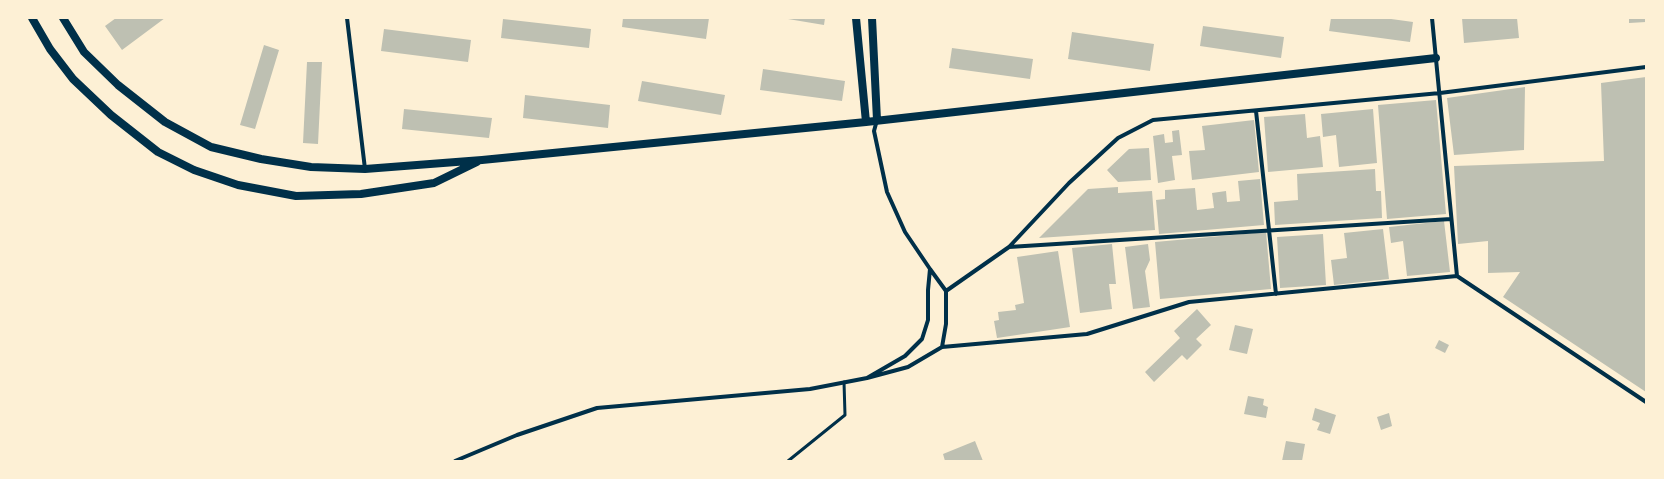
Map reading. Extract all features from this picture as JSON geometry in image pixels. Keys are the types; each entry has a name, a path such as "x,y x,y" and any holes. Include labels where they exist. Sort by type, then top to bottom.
{"main road":[{"path":"32,18 50,50 73,79 111,115 158,152 194,170 238,186 296,196 361,194 434,183 482,160"},
{"path":"63,18 84,52 118,85 165,122 211,147 261,159 311,167 365,169 482,160 866,122 1436,58"},
{"path":"856,18 866,122"},
{"path":"872,18 877,120"}],"street":[{"path":"347,18 365,169"},
{"path":"1432,18 1457,276"},
{"path":"946,291 1009,247 1069,183 1118,138 1153,120 1440,93 1646,67"},
{"path":"1256,111 1276,294"},
{"path":"877,120 874,131 887,192 905,232 946,291 946,324 942,347"},
{"path":"866,122 874,131"},
{"path":"1009,247 1451,220"},
{"path":"867,378 905,356 922,339 928,320 930,269"},
{"path":"455,461 517,435 597,408 810,389 867,378 908,367 942,347 1087,334 1189,302 1457,276 1646,402"}],"lane":[{"path":"788,461 845,415 844,382"}],"building":[{"path":"116,18 165,18 122,50 105,26"},
{"path":"623,18 709,18 706,39 622,27"},
{"path":"782,18 825,18 824,25"},
{"path":"1331,18 1384,18 1413,22 1410,42 1329,31"},
{"path":"1462,18 1517,18 1519,38 1464,43"},
{"path":"1629,18 1646,18 1646,22 1629,23"},
{"path":"503,19 591,29 589,48 501,38"},
{"path":"1203,26 1284,37 1281,58 1200,46"},
{"path":"384,29 471,40 468,62 381,51"},
{"path":"1072,32 1154,44 1150,71 1068,59"},
{"path":"264,45 279,50 255,129 240,125"},
{"path":"952,48 1033,59 1030,79 949,68"},
{"path":"307,62 322,62 318,144 303,143"},
{"path":"763,69 845,81 842,101 760,90"},
{"path":"1646,77 1646,392 1503,297 1520,272 1488,273 1488,241 1458,244 1454,166 1604,161 1601,83"},
{"path":"642,81 725,95 721,115 638,101"},
{"path":"1525,87 1524,150 1454,155 1447,98"},
{"path":"525,95 610,105 608,128 523,118"},
{"path":"1436,100 1446,214 1387,219 1378,105"},
{"path":"404,109 492,118 489,138 402,129"},
{"path":"1373,109 1377,163 1339,167 1336,135 1323,137 1321,114"},
{"path":"1305,114 1307,138 1320,136 1323,167 1268,172 1264,117"},
{"path":"1254,120 1259,172 1192,180 1189,151 1205,150 1202,126"},
{"path":"1179,130 1182,155 1172,156 1175,180 1158,183 1153,136 1164,134 1165,143 1173,142 1172,131"},
{"path":"1149,148 1151,180 1118,182 1107,170 1129,149"},
{"path":"1375,169 1376,191 1381,191 1382,218 1275,225 1274,202 1298,200 1297,174"},
{"path":"1260,179 1264,225 1159,234 1156,200 1165,199 1165,190 1195,188 1197,210 1214,208 1212,193 1226,191 1227,202 1240,201 1238,181"},
{"path":"1118,187 1118,193 1152,191 1155,230 1039,238 1088,189"},
{"path":"1444,221 1450,272 1407,276 1403,241 1391,243 1389,227"},
{"path":"1383,229 1389,279 1334,285 1331,260 1347,258 1344,233"},
{"path":"1266,232 1271,289 1160,299 1155,242"},
{"path":"1323,234 1326,285 1280,288 1277,237"},
{"path":"1112,244 1116,284 1109,284 1112,309 1080,313 1072,248"},
{"path":"1148,244 1150,260 1145,271 1150,307 1133,309 1125,247"},
{"path":"1058,251 1070,327 997,338 994,321 999,320 998,312 1016,310 1015,305 1024,303 1017,257"},
{"path":"1197,309 1211,325 1196,339 1202,345 1187,360 1182,355 1154,382 1145,372 1180,338 1174,331"},
{"path":"1235,325 1253,329 1247,354 1229,350"},
{"path":"1439,340 1449,345 1445,353 1435,348"},
{"path":"1248,396 1264,399 1263,405 1268,407 1266,418 1244,414"},
{"path":"1315,408 1336,415 1330,434 1317,430 1320,423 1312,420"},
{"path":"1389,413 1392,426 1381,430 1377,417"},
{"path":"975,441 983,461 945,461 943,454"},
{"path":"1286,441 1305,444 1302,461 1282,461"}]}
